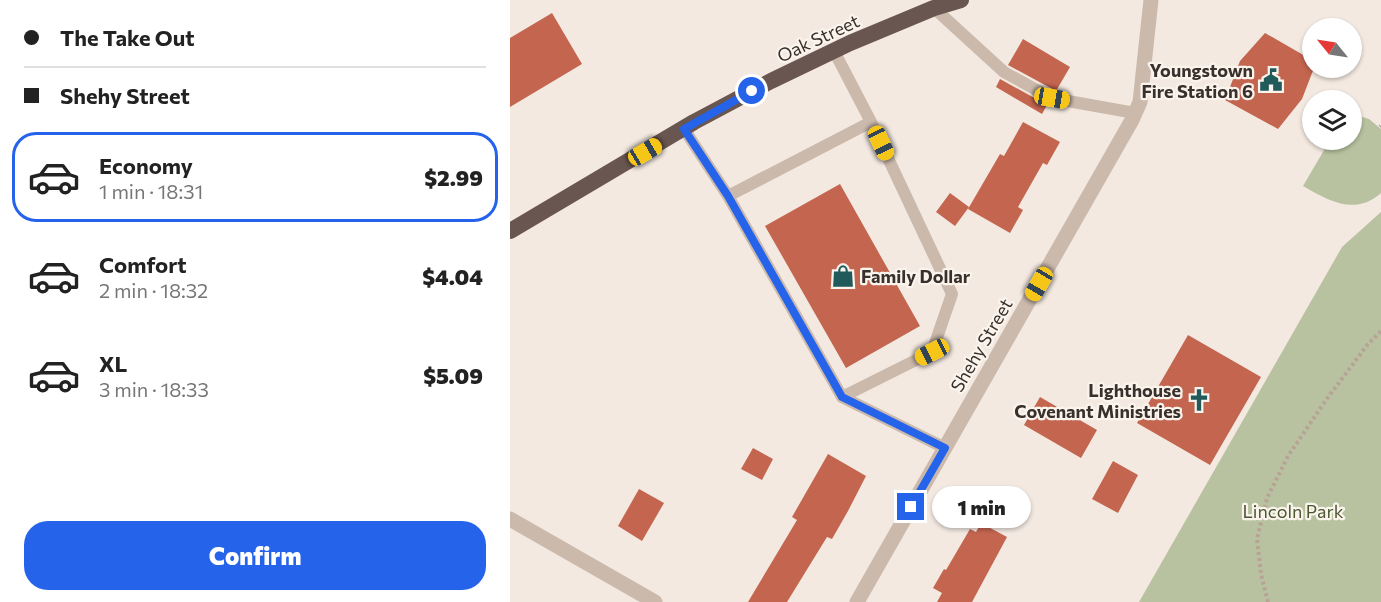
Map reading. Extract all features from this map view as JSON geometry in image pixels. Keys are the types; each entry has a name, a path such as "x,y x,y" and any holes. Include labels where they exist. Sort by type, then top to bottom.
{"highway":[{"name":"Oak Street","path":"510,231 771,81 930,4 961,0"}],"street":[{"name":"Shehy Street","path":"857,602 1135,113 1140,102 1151,0"},
{"path":"510,519 655,602"}],"lane":[{"path":"930,4 1004,72 1052,98 1135,113"},
{"path":"834,51 952,294 932,352 842,397"},
{"path":"728,196 870,122"},
{"path":"684,129 728,196 842,397 945,448"}],"path":[{"path":"1268,602 1261,574 1257,539 1267,498 1288,456 1326,400 1368,344 1381,331"}],"green space":[{"path":"1362,117 1369,119 1381,129 1381,193 1362,204 1352,205 1332,201 1303,186 1324,150 1362,150"},
{"name":"Lincoln Park","path":"1381,212 1381,602 1139,602 1342,247"}],"building":[{"path":"552,13 582,64 510,107 510,38"},
{"name":"Youngstown Fire Station 6","path":"1265,33 1302,54 1302,78 1310,78 1305,90 1302,90 1302,99 1278,129 1225,100 1240,61"},
{"path":"1023,39 1070,67 1056,91 1008,65"},
{"path":"1000,79 1047,105 1042,114 996,87"},
{"path":"1023,122 1060,142 1047,165 1043,163 1018,207 1023,210 1010,233 968,209 1000,154 1004,156"},
{"name":"Family Dollar","path":"840,184 920,326 846,368 765,226"},
{"path":"950,193 969,207 955,226 936,212"},
{"name":"Lighthouse Covenant Ministries","path":"1188,335 1261,377 1210,465 1137,423"},
{"path":"1040,397 1097,430 1081,458 1024,425"},
{"path":"753,448 773,459 762,480 741,469"},
{"path":"828,454 866,476 848,511 832,539 827,537 787,602 748,602 797,520 792,517"},
{"path":"1113,461 1138,475 1118,513 1092,499"},
{"path":"639,489 664,503 642,541 618,526"},
{"path":"981,523 1007,537 972,602 937,602 942,593 933,588 970,529 976,532"}],"place":[{"name":"Youngstown Fire Station 6","path":"1271,80"},
{"name":"Family Dollar","path":"843,276"},
{"name":"Lighthouse Covenant Ministries","path":"1199,400"}],"route":[{"path":"752,91 684,129 728,196 842,397 945,448 911,507"}]}
